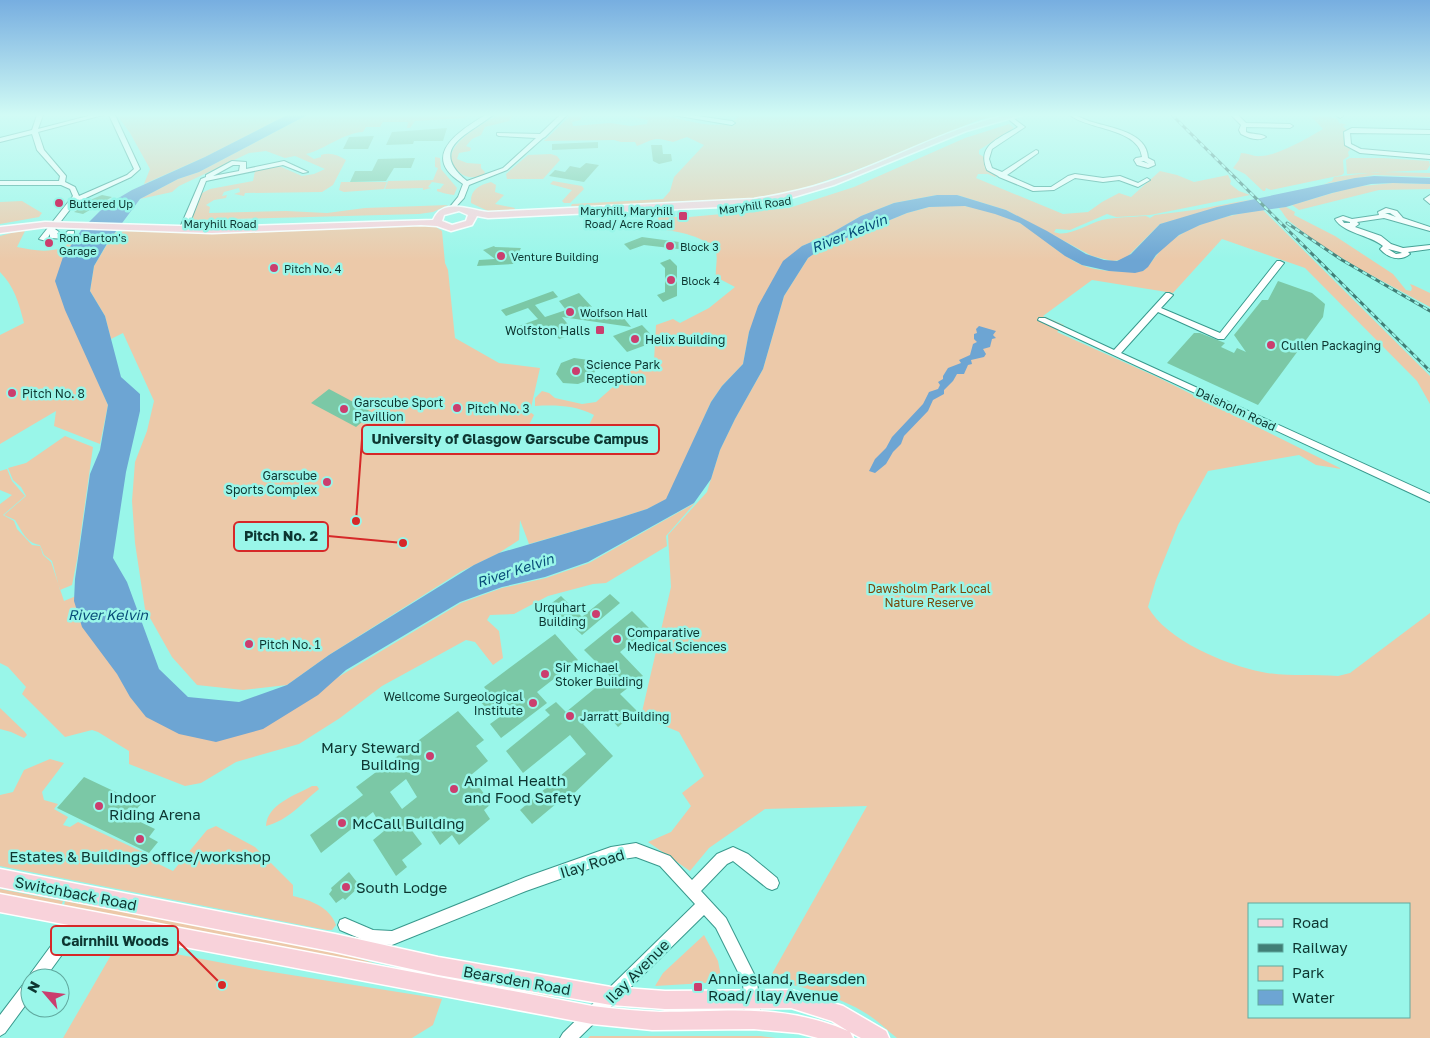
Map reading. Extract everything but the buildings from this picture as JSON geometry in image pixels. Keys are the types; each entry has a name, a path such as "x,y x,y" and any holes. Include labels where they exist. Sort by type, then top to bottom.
{"main road":[{"name":"Maryhill Road","path":"451,209 488,215 611,210 764,200 822,187 888,163"},
{"name":"Maryhill Road","path":"0,228 82,223 184,227 422,222 439,219 451,228 469,223 501,219 707,211 768,205 827,191 889,163"},
{"path":"439,219 451,209"},
{"path":"468,211 473,216 469,223"},
{"name":"Switchback Road","path":"0,878 152,908"},
{"name":"Switchback Road","path":"0,903 139,929"},
{"name":"Bearsden Road","path":"152,908 336,943 438,966 611,996 665,1000 791,999 836,1013 878,1038"},
{"name":"Bearsden Road","path":"139,929 592,1015 661,1021 753,1019 807,1024 843,1038"}],"street":[{"path":"52,163 63,176 62,183"},
{"path":"73,201 92,194 135,172 136,163"},
{"path":"184,227 203,180 233,163"},
{"path":"242,171 244,163"},
{"path":"203,180 282,163"},
{"path":"285,163 305,172"},
{"path":"447,163 455,177 466,184"},
{"path":"451,209 461,198 466,184 505,169 511,163"},
{"path":"987,163 989,169 1001,176 1027,188 1044,190 1055,188 1073,176 1103,180 1120,178 1138,185 1147,180"},
{"path":"1001,176 1019,163"},
{"path":"0,183 62,183 74,188 76,196 44,239"},
{"path":"1430,197 1427,199 1430,202"},
{"path":"461,198 468,211"},
{"path":"1430,229 1399,219 1400,216 1398,214 1388,210 1381,212 1384,216 1370,220 1356,219 1351,223 1378,238 1388,246 1384,249 1386,251 1398,257 1406,254 1403,250 1430,247"},
{"path":"55,225 53,236 66,237 71,233"},
{"path":"1157,309 1221,337 1280,263"},
{"path":"1116,353 1169,295"},
{"name":"Dalsholm Road","path":"1042,320 1430,498"},
{"name":"Ilay Road","path":"345,925 373,937 392,938 535,881 611,854 625,851 644,852 658,856 692,889 721,923 750,981 753,1019"},
{"path":"692,889 722,858 733,854 743,859 772,883"},
{"name":"Ilay Avenue","path":"568,1038 704,904"},
{"path":"43,968 80,918"},
{"path":"0,1028 20,1001"}],"green space":[{"path":"147,163 190,163 144,184 150,169"},
{"path":"215,163 227,163 179,186 172,192 140,199 178,179 199,172"},
{"path":"312,163 344,163 333,185 322,192 245,193 244,196 234,194 240,192 239,188 224,192 222,196 227,195 226,198 214,200 206,205 210,207 209,213 286,211 327,213 365,208 448,205 433,212 419,214 192,219 198,195 210,189 253,181 255,171 279,166 302,176 314,174 325,169"},
{"path":"435,163 440,163 441,169 457,188 454,195 437,191 444,184 432,182 428,187 431,188 423,190 423,188 385,189 388,181 433,180 438,168 435,167"},
{"path":"518,163 557,163 543,179 507,179 506,174"},
{"path":"687,163 874,163 797,191 759,199 664,202 616,206 571,206 572,204 663,199 670,191 674,177"},
{"name":"Garscube Sports Complex","path":"907,163 985,163 991,172 997,176 978,174 976,178 1063,214 1088,212 1119,193 1131,197 1160,171 1194,182 1228,175 1231,181 1230,184 1239,191 1250,195 1150,215 1116,217 1107,214 1070,230 1056,229 1054,232 1059,233 1071,232 1107,219 1146,216 1150,218 1155,215 1253,199 1160,224 1128,256 1121,260 1112,261 1092,256 1006,210 957,195 937,195 894,203 861,216 828,235 802,246 749,332 743,364 722,386 711,402 667,499 647,509 529,544 520,520 519,540 499,553 460,572 329,655 287,685 243,690 197,685 172,657 145,609 135,543 132,501 135,462 147,431 154,401 123,333 111,339 105,316 90,291 94,266 114,233 126,231 260,232 427,225 436,227 442,231 455,338 499,363 540,368 530,412 534,415 522,445 575,453 594,415 565,406 535,406 535,398 542,391 549,393 555,398 582,404 596,402 631,371 639,369 651,371 654,361 656,325 673,319 680,323 709,308 735,287 716,277 717,255 712,247 691,235 659,229 658,217 689,217 789,208 854,187"},
{"path":"1236,163 1343,163 1344,173 1271,190 1266,188 1263,191 1245,174 1233,168"},
{"path":"1346,163 1430,163 1430,165 1427,170 1347,174"},
{"path":"452,164 481,164 481,168 485,172 484,175 477,177 465,176"},
{"path":"1377,172 1430,173 1430,177 1374,175 1324,184 1332,181 1334,177"},
{"path":"553,181 582,186 584,189 570,203 564,203 562,201 572,190 550,184"},
{"path":"341,182 387,182 384,189 344,192 339,190"},
{"path":"491,182 496,185 495,192 504,195 495,204 515,208 513,211 488,211 471,203 474,191"},
{"path":"1393,183 1430,184 1430,189 1379,190 1299,210 1292,205 1353,187"},
{"path":"22,201 42,213 39,217 0,224 0,202"},
{"name":"Dawsholm Park Local Nature Reserve","path":"955,205 974,208 1014,220 1062,254 1089,268 1143,271 1166,245 1188,231 1224,217 1263,210 1430,376 1430,404 1417,381 1305,268 1222,239 1173,293 1092,280 1043,316 1064,325 1057,332 1157,377 1342,469 1316,465 1299,455 1208,471 1178,525 1156,580 1148,607 1168,630 1198,649 1248,669 1280,674 1338,676 1350,673 1430,613 1430,1038 897,1038 871,1016 856,1007 819,992 769,979 867,806 765,809 709,848 690,871 648,842 671,832 691,806 682,793 704,776 679,732 641,716 671,587 668,535 707,492 720,450 763,369 784,296 808,258 822,248 907,213 929,207"},
{"path":"1286,207 1295,212 1294,215 1335,236 1393,274 1406,290 1411,291 1410,284 1430,293 1430,307 1321,245 1288,220 1279,208"},
{"path":"26,229 17,247 44,251 61,248 75,240 63,257 79,338 108,405 100,444 54,426 56,411 0,444 0,335 24,323 15,295 9,283 0,272 0,236"},
{"path":"65,436 93,447 72,585 60,590 52,561 44,555 40,545 28,539 15,520 4,515 26,496 21,487 13,480 8,468 26,463"},
{"path":"7,469 12,481 25,496 3,515 14,521 17,529 32,545 40,546 43,555 51,562 64,601 76,596 176,717 330,682 461,603 502,588 546,578 589,563 695,503 666,536 667,546 606,583 593,584 548,596 514,614 490,615 487,620 499,631 503,658 493,665 475,642 466,640 382,686 340,718 299,744 236,762 201,783 185,786 129,764 129,751 98,732 92,730 65,737 22,694 26,687 8,667 0,663 0,504 12,495 0,490 0,471"},
{"path":"0,708 25,732 27,735 24,738 0,729"},
{"path":"50,759 64,763 42,792 44,800 58,804 54,809 68,817 63,825 70,827 78,822 147,854 146,858 173,871 207,830 216,826 255,847 293,885 293,896 319,905 329,913 336,925 332,930 327,930 0,866 0,795 13,792 24,770"},
{"path":"312,786 317,786 319,789 282,820 266,826 271,812 277,806"},
{"path":"0,889 63,901 60,909 0,897"},
{"path":"65,901 325,948 386,967 551,996 550,1001 63,910"},
{"path":"704,935 718,961 722,982 655,986 663,973"},
{"path":"118,943 260,970 442,999 433,1025 412,1038 63,1038"},
{"path":"590,1036 761,1036 776,1038 588,1038"}],"water":[{"name":"River Kelvin","path":"191,163 215,163 199,172 178,179 140,199 108,242 94,266 90,291 105,316 121,377 140,394 140,411 126,472 113,558 127,582 159,669 188,697 239,702 287,685 329,655 474,565 499,553 647,509 666,499 711,402 722,386 743,364 749,332 758,306 783,261 802,246 828,235 861,216 894,203 937,195 957,195 1006,210 1086,254 1104,260 1117,261 1131,254 1160,224 1217,207 1355,178 1374,176 1430,178 1430,184 1371,184 1286,207 1232,215 1200,225 1179,235 1156,255 1148,267 1143,271 1135,273 1109,271 1082,265 1065,256 1020,223 965,206 929,207 907,213 822,248 808,258 784,296 763,369 720,450 711,479 694,503 588,562 545,577 502,587 460,602 346,670 318,695 263,729 216,742 179,734 146,717 82,627 74,601 75,579 90,474 100,450 108,405 65,310 55,281 63,257 82,229 105,206 132,190"},
{"path":"979,326 996,331 993,335 996,338 992,339 990,347 983,349 986,354 984,357 971,360 972,364 968,365 964,374 957,374 944,390 944,394 933,400 928,411 904,436 901,444 893,452 886,464 875,473 869,471 875,459 886,448 892,437 923,404 929,392 938,389 940,385 938,382 943,379 948,368 961,363 959,360 970,355 973,344 977,342 974,339 974,334 977,333 976,329"}],"railway":[{"path":"1221,163 1430,371"},
{"path":"1287,223 1342,260 1430,311"}],"place":[{"name":"Buttered Up","path":"59,203"},
{"name":"Maryhill, Maryhill Road/ Acre Road","path":"683,216"},
{"name":"Ron Barton's Garage","path":"49,243"},
{"name":"Block 3","path":"670,246"},
{"name":"Venture Building","path":"501,256"},
{"name":"Pitch No. 4","path":"274,268"},
{"name":"Block 4","path":"671,280"},
{"name":"Wolfson Hall","path":"570,312"},
{"name":"Wolfston Halls","path":"600,330"},
{"name":"Helix Building","path":"635,339"},
{"name":"Cullen Packaging","path":"1271,345"},
{"name":"Science Park Reception","path":"576,371"},
{"name":"Pitch No. 8","path":"12,393"},
{"name":"Pitch No. 3","path":"457,408"},
{"name":"Garscube Sport Pavillion","path":"344,409"},
{"name":"Garscube Sports Complex","path":"327,482"},
{"name":"University of Glasgow Garscube Campus","path":"356,521"},
{"name":"Pitch No. 2","path":"403,543"},
{"name":"Urquhart Building","path":"596,614"},
{"name":"Comparative Medical Sciences","path":"617,639"},
{"name":"Pitch No. 1","path":"249,644"},
{"name":"Sir Michael Stoker Building","path":"545,674"},
{"name":"Wellcome Surgeological Institute","path":"533,703"},
{"name":"Jarratt Building","path":"570,716"},
{"name":"Mary Steward Building","path":"430,756"},
{"name":"Animal Health and Food Safety","path":"454,789"},
{"name":"Indoor Riding Arena","path":"99,806"},
{"name":"McCall Building","path":"342,823"},
{"name":"Estates & Buildings office/workshop","path":"140,839"},
{"name":"South Lodge","path":"346,887"},
{"name":"Cairnhill Woods","path":"222,985"},
{"name":"Anniesland, Bearsden Road/ Ilay Avenue","path":"698,987"}]}
